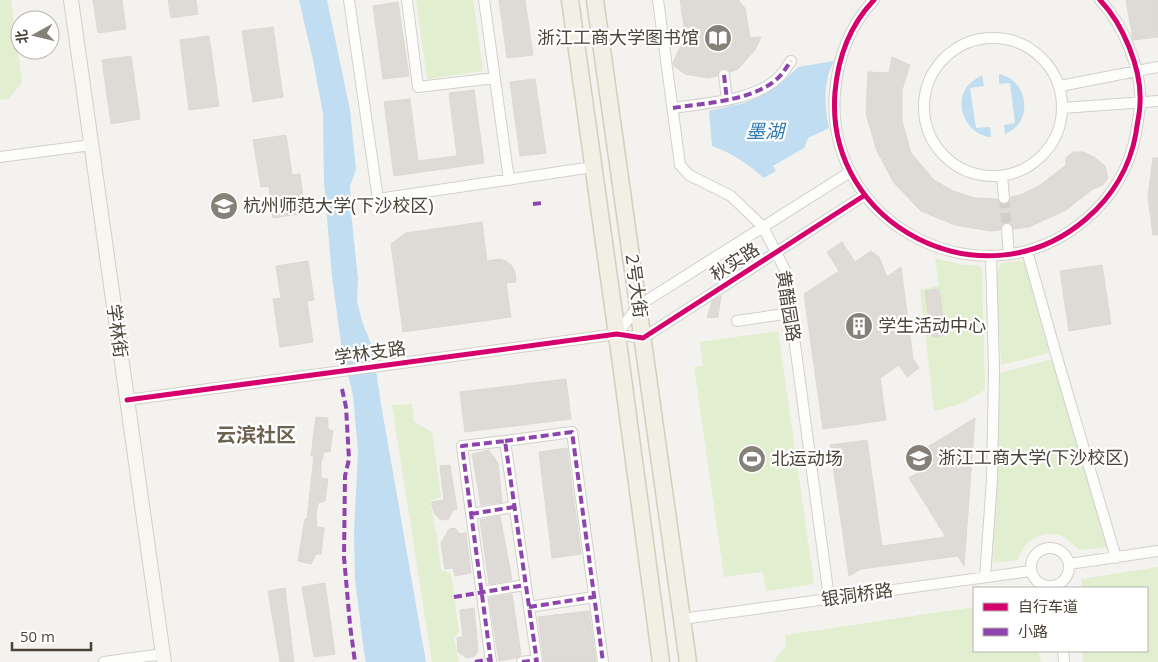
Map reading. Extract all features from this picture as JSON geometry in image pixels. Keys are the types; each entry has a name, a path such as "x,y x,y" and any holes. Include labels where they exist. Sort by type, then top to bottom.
{"main road":[{"name":"学林街","path":"71,0 164,658"},
{"name":"2号大街","path":"570,0 661,662"},
{"name":"2号大街","path":"595,0 688,662"}],"street":[{"path":"349,0 378,199 593,167"},
{"path":"407,0 418,87 495,78"},
{"path":"484,0 509,180"},
{"name":"黄醋园路","path":"658,0 680,165 689,175 731,196 762,227 785,270 829,598"},
{"path":"874,0 865,10 847,39 837,72 834,106 838,140 850,172 865,195 890,222 920,241 955,253 991,256 1027,251 1052,242 1075,229 1095,212 1114,190 1133,148 1140,102 1137,71 1124,34 1100,0"},
{"path":"993,37 1015,41 1034,51 1050,66 1060,86 1063,108 1060,129 1050,149 1034,164 1015,174 993,178 972,174 952,164 937,149 927,129 923,108 927,86 937,66 952,51 972,41 993,37"},
{"path":"673,108 727,100 750,94 764,88 779,77 791,61"},
{"path":"1060,86 1158,67"},
{"path":"724,75 727,100"},
{"path":"1063,108 1158,101"},
{"path":"0,157 91,145"},
{"name":"秋实路","path":"617,334 638,306 850,172"},
{"path":"1002,176 1004,198"},
{"name":"秋实路","path":"643,338 865,195"},
{"path":"1007,230 1009,254"},
{"path":"1027,251 1116,558"},
{"path":"985,577 992,480 994,370 991,256"},
{"path":"737,321 791,313"},
{"path":"617,334 643,338"},
{"name":"学林支路","path":"127,400 617,334"},
{"path":"491,662 462,446 572,432 603,662"},
{"path":"505,441 536,661 522,662"},
{"path":"471,514 514,508"},
{"path":"1050,548 1062,552 1069,564 1069,572 1066,578 1054,587 1039,583 1031,571 1033,558 1043,549 1050,548"},
{"path":"1069,564 1158,551"},
{"name":"银洞桥路","path":"682,619 1031,571"},
{"path":"482,592 526,584"},
{"path":"529,607 594,597"},
{"path":"104,662 164,658"}],"green space":[{"path":"0,0 11,0 10,60 19,60 22,83 8,99 0,100"},
{"path":"416,0 473,0 483,71 427,79"},
{"path":"935,258 963,265 979,265 982,270 985,389 961,403 934,411 920,290 939,286"},
{"path":"1022,261 1025,264 1049,353 1001,365 996,273 1001,263"},
{"name":"北运动场","path":"778,331 814,584 766,591 763,572 724,577 694,367 703,366 700,342"},
{"path":"1052,359 1108,547 1079,550 1064,537 1049,534 1042,535 1029,542 1024,547 1018,560 993,563 1000,373"},
{"path":"412,404 414,422 432,432 441,497 430,501 441,569 451,574 459,632 454,638 459,662 432,662 392,405"},
{"path":"1158,567 1158,662 1083,662 1082,652 1148,652 1148,587 1082,587 1081,579"},
{"path":"973,607 973,652 1038,652 1041,662 773,662 786,646 785,635"}],"water":[{"path":"299,0 327,0 350,110 356,169 350,186 358,279 357,301 362,321 373,349 426,662 366,662 364,652 355,579 354,532 358,452 353,395 342,350 332,277 324,182 323,114"},
{"name":"墨湖","path":"834,61 826,85 826,111 829,128 808,138 804,148 773,166 776,171 764,178 740,159 712,146 709,111 744,103 761,96 779,85 798,67"},
{"path":"999,74 1017,84 1024,102 1024,112 1021,121 1014,129 1005,134 1004,125 1015,123 1010,83 999,84"},
{"path":"982,75 984,86 970,88 976,128 990,127 991,137 983,135 970,126 963,112 963,96 966,88 971,82"}],"building":[{"path":"93,0 122,0 126,29 98,33"},
{"path":"168,0 196,0 198,14 171,18"},
{"path":"499,0 525,0 533,55 507,58"},
{"name":"浙江工商大学图书馆","path":"680,0 738,0 745,8 750,38 761,37 755,50 738,69 730,72 723,68 718,72 717,76 708,78 685,74 674,66 673,63 680,47 687,46"},
{"path":"1126,0 1158,0 1158,37 1133,40"},
{"path":"398,2 409,76 383,79 373,6"},
{"path":"273,27 283,97 253,102 242,31"},
{"path":"209,36 219,106 189,110 180,40"},
{"path":"131,56 140,119 111,124 102,60"},
{"path":"892,57 910,65 902,90 902,121 911,153 934,180 953,191 975,198 997,199 1001,204 1005,205 1010,201 1011,197 1039,186 1066,165 1066,158 1073,152 1083,152 1094,157 1105,166 1108,178 1103,185 1093,189 1066,210 1029,227 1014,229 1010,223 1006,222 1001,226 1000,230 991,231 955,225 921,211 894,183 877,151 866,114 868,72 889,73"},
{"path":"535,79 546,153 520,156 510,82"},
{"path":"474,90 484,163 394,176 384,102 410,99 418,161 457,156 449,93"},
{"path":"286,135 292,175 300,174 305,213 273,218 269,186 261,187 253,140"},
{"path":"1153,158 1158,158 1158,235 1153,235 1148,197"},
{"path":"482,222 487,261 500,259 506,261 515,272 516,282 506,283 511,317 403,332 391,244 406,233"},
{"name":"学生活动中心","path":"842,242 855,262 871,251 879,257 887,277 901,267 913,359 919,368 907,377 899,365 880,378 886,420 823,429 804,294 839,271 827,252"},
{"path":"308,261 314,300 307,301 313,342 280,347 273,299 281,298 276,266"},
{"path":"1102,265 1111,324 1069,331 1060,271"},
{"path":"939,289 945,335 932,337 925,291"},
{"path":"721,296 718,317 707,318 712,301"},
{"path":"566,379 571,419 465,432 460,392"},
{"path":"316,417 328,418 328,429 333,431 330,452 324,452 321,463 321,478 328,479 325,501 318,503 316,514 317,527 324,528 321,554 316,554 311,564 298,561 305,519 307,519 314,456 311,456"},
{"path":"975,418 964,566 958,556 861,569 849,576 830,445 867,440 882,546 946,537 909,478 927,467 918,453"},
{"path":"567,448 581,554 552,558 539,452"},
{"path":"489,450 498,463 502,502 481,505 472,454"},
{"path":"450,465 457,509 452,511 449,519 441,520 434,513 431,502 444,500 440,466"},
{"path":"500,516 512,580 489,584 480,520"},
{"path":"455,528 460,534 466,533 471,573 455,576 453,568 445,569 441,543 449,529"},
{"path":"325,583 335,654 314,657 302,587"},
{"path":"285,588 294,662 280,662 268,591"},
{"path":"512,594 521,655 516,658 499,661 489,598"},
{"path":"474,608 478,651 475,656 467,658 458,652 457,638 463,637 460,610"},
{"path":"589,611 596,662 544,662 538,617"}],"tunnel":[{"path":"1004,198 1007,229"}],"marked path":[{"path":"673,108 729,100 757,91 779,77 791,61"},
{"path":"724,75 727,100"},
{"path":"533,204 542,203"},
{"path":"342,389 346,407 349,459 345,476 344,557 355,662"},
{"path":"505,441 572,432 603,662"},
{"path":"491,662 462,446 505,441 537,662"},
{"path":"471,514 514,507"},
{"path":"454,597 525,585"},
{"path":"529,607 594,597"},
{"path":"475,662 491,659"},
{"path":"522,662 536,660"}],"cycle path":[{"path":"874,0 852,31 842,55 835,92 838,140 855,181 883,214 918,239 959,253 1002,255 1045,244 1086,219 1112,191 1129,158 1140,110 1138,76 1123,34 1100,0"},
{"path":"127,400 617,334 643,338 865,195"}],"place":[{"name":"浙江工商大学图书馆","path":"718,38"},
{"name":"杭州师范大学(下沙校区)","path":"224,206"},
{"name":"学生活动中心","path":"859,326"},
{"name":"浙江工商大学(下沙校区)","path":"919,458"},
{"name":"北运动场","path":"752,459"}],"district":[{"name":"云滨社区","path":"256,435"}]}
